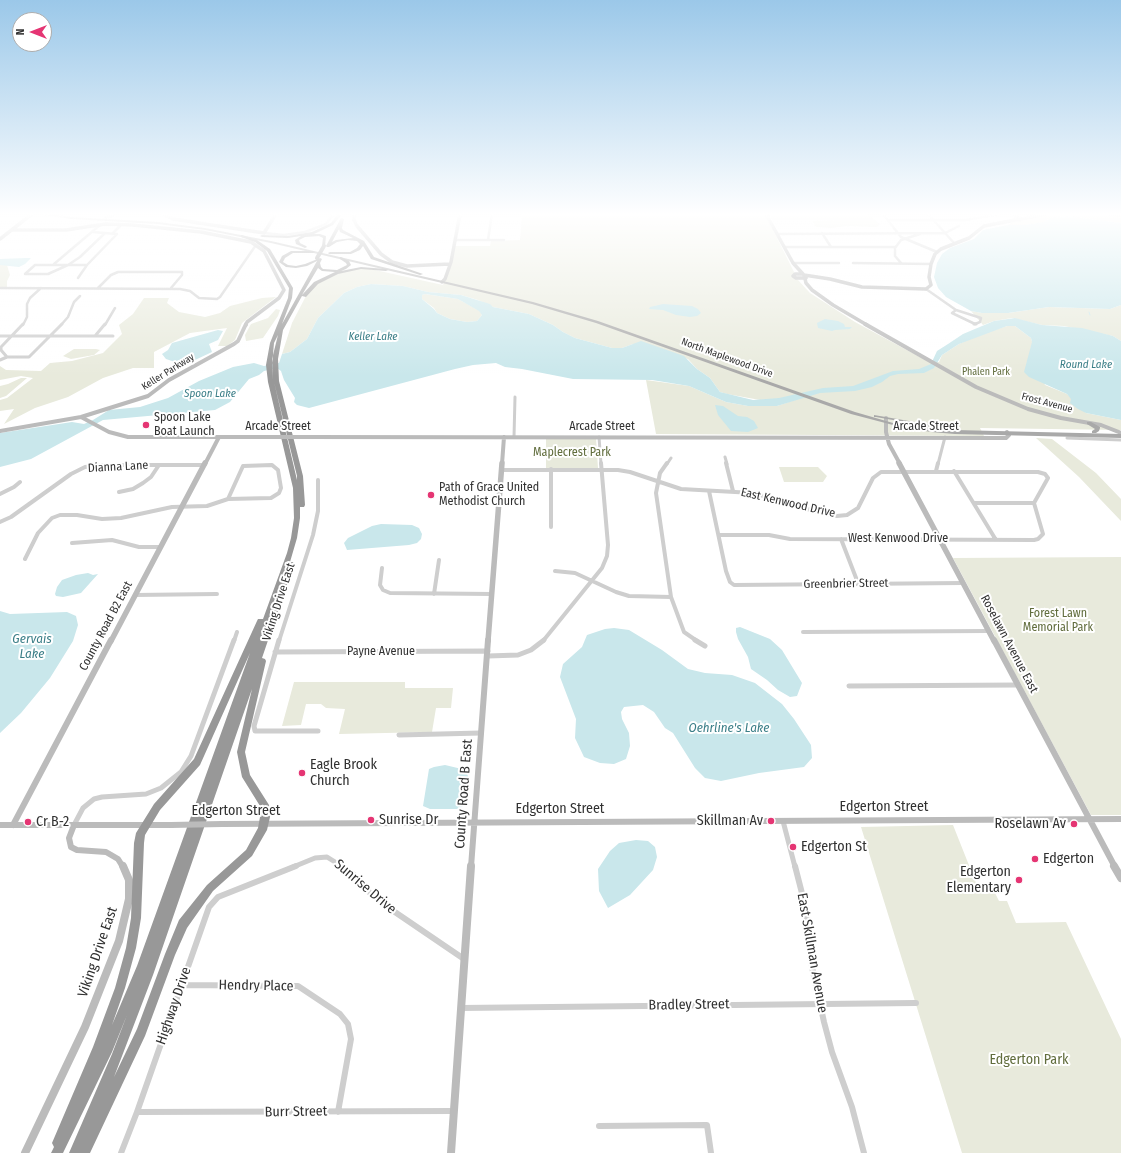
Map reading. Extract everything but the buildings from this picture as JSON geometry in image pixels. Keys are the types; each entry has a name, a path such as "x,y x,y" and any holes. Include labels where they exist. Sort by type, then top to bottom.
{"highway":[{"path":"57,1153 105,1054 142,966 282,576 294,538 297,518 297,498 272,373 271,349 275,333 291,294 290,284 281,268"},
{"path":"275,333 313,268"},
{"path":"272,361 284,324 314,268"},
{"path":"320,268 322,270 337,271 345,268"},
{"path":"401,268 420,274"},
{"path":"284,324 309,288 323,278 355,269 386,270"},
{"path":"284,288 291,294"},
{"path":"75,1153 117,1056 143,990 296,550 301,524 302,499 300,476 272,373"},
{"path":"53,1153 98,1048 132,948 136,918 139,844 146,825 157,807 197,762 282,576"},
{"path":"84,1153 141,1032 170,954 183,924 210,888 249,852 259,838 265,811 264,804 246,777 241,752 274,614"}],"main road":[{"path":"378,268 444,281"},
{"path":"394,268 444,281"},
{"name":"North Maplewood Drive","path":"444,281 579,316 819,399 853,413 917,428 945,431 1006,431"},
{"path":"1089,423 1098,428 1094,432"},
{"name":"Arcade Street","path":"1006,431 1050,433 1120,433"},
{"path":"1050,433 1067,438"},
{"name":"Arcade Street","path":"1050,433 1120,433"}],"street":[{"path":"32,268 25,274 48,274 62,268"},
{"path":"78,278 85,268"},
{"path":"0,288 171,288 187,290 197,297 204,299 216,299 220,297 240,268"},
{"path":"273,268 284,288"},
{"path":"444,281 449,268"},
{"name":"Frost Avenue","path":"795,268 796,272 793,276 833,308 991,394 1028,409 1061,418 1089,423 1120,433"},
{"name":"Frost Avenue","path":"797,268 812,290 826,300 914,352"},
{"path":"926,289 930,285 930,268"},
{"path":"98,288 111,275 122,271 182,272 183,274 171,288"},
{"path":"794,274 825,278 862,288 926,289 956,310 981,318 980,322 975,324 952,313 956,310"},
{"path":"798,279 804,276"},
{"path":"7,356 1,349 25,322 27,317 27,304 30,298 41,288"},
{"name":"Keller Parkway","path":"0,431 81,417 148,396 170,379 234,344 238,340 247,322 277,300 283,294 284,288"},
{"path":"0,360 7,356 29,357 68,317 74,302 80,296"},
{"path":"95,336 106,323 115,308"},
{"path":"0,336 113,336"},
{"name":"Frost Avenue","path":"970,383 1028,406 1064,416 1097,421 1120,433"},
{"path":"514,437 515,397"},
{"name":"Arcade Street","path":"81,417 109,432 128,437 1006,438 1009,435 1006,431"},
{"name":"Roselawn Avenue East","path":"886,420 886,437 903,471 1121,878"},
{"name":"County Road B2 East","path":"13,825 219,437"},
{"name":"County Road B East","path":"451,1153 504,437"},
{"name":"Payne Avenue","path":"275,652 518,655 531,650 542,643 593,581 605,562 608,548 599,437"},
{"path":"936,471 945,437"},
{"path":"1067,438 1121,440"},
{"path":"725,457 733,491"},
{"path":"671,458 663,468 657,481 656,498 671,597 684,632 705,646"},
{"name":"Dianna Lane","path":"0,522 10,517 66,476 80,469 101,465 204,465"},
{"path":"119,492 133,489 143,483 151,477 159,465"},
{"path":"25,559 38,534 52,518 60,515 77,514 102,519 121,518 172,507 207,506 228,499 271,498 279,493 281,488 278,470 272,465 243,466 228,499"},
{"path":"551,469 551,527"},
{"name":"East Kenwood Drive","path":"502,470 624,470 681,489 733,491 762,495 824,514 842,515 852,513 858,508 873,478 876,474 884,472 1042,472 1048,478 1034,504"},
{"path":"954,471 996,540"},
{"name":"Viking Drive East","path":"318,480 318,511 313,535 275,652 257,711 254,726 255,731 318,731"},
{"path":"0,494 14,488 20,482"},
{"path":"709,491 719,535"},
{"path":"974,503 1034,504"},
{"name":"West Kenwood Drive","path":"719,535 769,535 786,539 1034,540 1043,534 1034,504"},
{"name":"Greenbrier Street","path":"719,535 730,582 741,586 858,583 963,583"},
{"path":"842,539 858,583"},
{"path":"72,543 112,540 134,546 160,547"},
{"path":"434,594 439,560"},
{"path":"382,568 380,585 386,592 394,594 492,594"},
{"path":"555,571 575,573 616,592 629,596 671,597"},
{"path":"135,595 217,594"},
{"path":"803,632 989,631"},
{"name":"Viking Drive East","path":"25,1153 85,1027 119,941 129,900 128,880 123,866 118,859 99,850 77,850 71,847 69,838 74,825 83,808 94,799 102,797 146,794 168,783 181,772 191,756 237,632"},
{"path":"849,686 1018,685"},
{"path":"399,735 481,733"},
{"name":"Edgerton Street","path":"0,826 1121,819"},
{"name":"East Skillman Avenue","path":"783,821 805,905 812,967 820,1004 832,1052 852,1107 864,1153"},
{"name":"Sunrise Drive","path":"213,901 223,894 308,861 321,857 327,857 337,862 354,875 369,892 384,904 465,959"},
{"name":"Highway Drive","path":"121,1153 138,1112 205,915 213,901"},
{"name":"Hendry Place","path":"181,985 298,986 340,1014 348,1024 351,1039 338,1112"},
{"name":"Bradley Street","path":"462,1008 916,1003"},
{"name":"Burr Street","path":"138,1112 454,1111"},
{"path":"599,1126 707,1125 711,1153"}],"green space":[{"path":"0,268 8,268 10,275 7,281 7,287 0,287"},
{"name":"Phalen Park","path":"366,268 443,285 449,268 792,268 795,279 798,280 810,293 855,322 929,362 939,362 942,355 959,344 976,336 1007,326 1015,326 1031,338 1045,385 1067,394 1086,413 1121,420 1121,430 980,428 984,436 656,434 646,380 689,386 726,402 748,406 777,406 804,397 760,400 727,394 720,392 710,378 697,369 688,359 633,344 622,348 612,348 575,338 553,325 529,314 493,307 478,300 461,295 428,292 403,286 371,284 357,287 344,293 318,318 307,339 290,352 282,354 292,323 308,292 324,278 349,270"},
{"path":"425,294 458,299 480,311 482,315 477,321 467,322 450,319 437,313 434,308 422,299 422,295"},
{"path":"276,297 242,323 235,340 227,346 218,346 227,328 190,333 154,352 154,368 133,368 103,378 68,397 35,408 4,424 14,409 0,411 0,400 7,398 33,378 21,376 0,380 0,366 6,370 41,371 50,363 72,361 103,353 122,334 119,325 133,314 144,298 169,298 167,303 179,312 205,317 220,313 230,306 262,298"},
{"path":"1121,305 1121,341 1113,336 1064,326 1042,325 1012,318 994,321 983,325 971,311 982,313 1008,313 1049,307 1110,309"},
{"path":"276,309 280,310 278,316 263,338 246,341 245,335 251,324 268,318"},
{"path":"74,349 100,350 94,355 71,359 63,356"},
{"path":"21,378 27,378 6,396 0,398 0,386"},
{"name":"Maplecrest Park","path":"546,438 596,438 598,468 546,468"},
{"path":"1036,438 1052,439 1096,473 1121,499 1121,521 1079,477"},
{"path":"779,467 818,467 827,476 823,482 784,482"},
{"name":"Forest Lawn Memorial Park","path":"1121,557 1121,815 1091,815 953,558"},
{"path":"294,682 405,682 405,688 453,688 451,708 436,708 432,732 339,734 345,709 326,708 321,704 306,704 301,725 282,726"},
{"name":"Edgerton Park","path":"953,825 980,893 995,893 999,901 1007,901 1016,923 1066,922 1121,1039 1121,1153 962,1153 861,827"}],"water":[{"path":"936,268 1121,268 1121,305 1110,309 1049,307 1008,313 982,313 971,311 946,297 938,288 934,277"},
{"name":"Keller Lake","path":"371,284 403,286 428,292 461,295 490,304 493,307 529,314 553,325 575,338 612,348 622,348 641,341 684,356 697,369 710,378 720,392 753,400 779,398 823,388 853,386 893,371 919,369 931,364 937,351 963,334 994,321 1015,318 1042,325 1082,328 1113,336 1121,341 1121,420 1086,413 1070,403 1071,399 1067,394 1029,377 1024,372 1032,342 1031,338 1015,326 1007,326 959,344 942,355 934,368 924,373 898,374 890,376 872,387 855,391 820,393 777,406 748,406 726,402 689,386 652,380 573,379 505,367 496,363 473,365 455,369 309,408 297,405 294,402 295,398 284,380 281,371 277,368 264,371 249,379 230,402 215,410 103,420 31,459 0,467 0,433 72,422 84,424 109,410 140,407 168,398 199,381 233,367 254,363 264,366 279,363 282,354 290,352 307,339 318,318 344,293 357,287","holes":["425,294 458,299 479,311 482,315 477,321 467,322 450,319 437,313 422,299 422,295"]},
{"path":"663,304 692,306 698,309 701,313 697,316 690,317 676,315 663,310 649,309 650,307"},
{"path":"825,319 838,321 844,324 845,327 852,327 850,329 832,331 818,328 817,323"},
{"path":"218,330 223,331 218,340 209,344 212,352 195,360 181,364 166,359 162,354 168,350 172,343"},
{"path":"715,405 723,406 738,416 747,417 754,421 758,428 748,432 731,431 718,415"},
{"path":"381,524 412,525 419,528 422,534 421,539 417,543 409,545 347,550 344,543 348,538 372,526"},
{"path":"88,573 93,575 98,574 81,593 63,597 56,596 55,594 57,587 62,580"},
{"name":"Gervais Lake","path":"0,611 10,614 67,612 76,616 78,625 73,641 50,678 21,713 0,733"},
{"path":"740,627 770,639 782,650 802,683 797,696 790,697 778,690 751,669 748,657 738,639 736,632 736,628"},
{"name":"Oehrline's Lake","path":"614,628 629,630 662,650 688,669 705,673 732,675 755,683 782,704 794,719 811,745 812,758 804,767 759,773 721,781 705,778 695,768 673,733 665,728 654,712 643,705 624,707 621,712 622,719 629,733 630,746 626,759 614,764 600,763 584,757 575,738 576,719 560,677 563,664 582,647 587,635 605,629"},
{"path":"445,765 466,770 469,780 468,794 464,806 457,809 430,809 423,806 429,769"},
{"path":"636,840 648,841 655,847 657,857 653,870 630,895 608,908 599,891 598,869 610,851 619,843"}],"place":[{"name":"Spoon Lake Boat Launch","path":"146,425"},
{"name":"Path of Grace United Methodist Church","path":"431,495"},
{"name":"Eagle Brook Church","path":"302,773"},
{"name":"Sunrise Dr","path":"371,820"},
{"name":"Skillman Av","path":"771,821"},
{"name":"Cr B-2","path":"28,822"},
{"name":"Roselawn Av","path":"1074,824"},
{"name":"Edgerton St","path":"793,847"},
{"name":"Edgerton","path":"1035,859"},
{"name":"Edgerton Elementary","path":"1019,880"}],"water label":[{"name":"Round Lake","path":"1086,365"},
{"name":"Spoon Lake","path":"210,394"}]}
